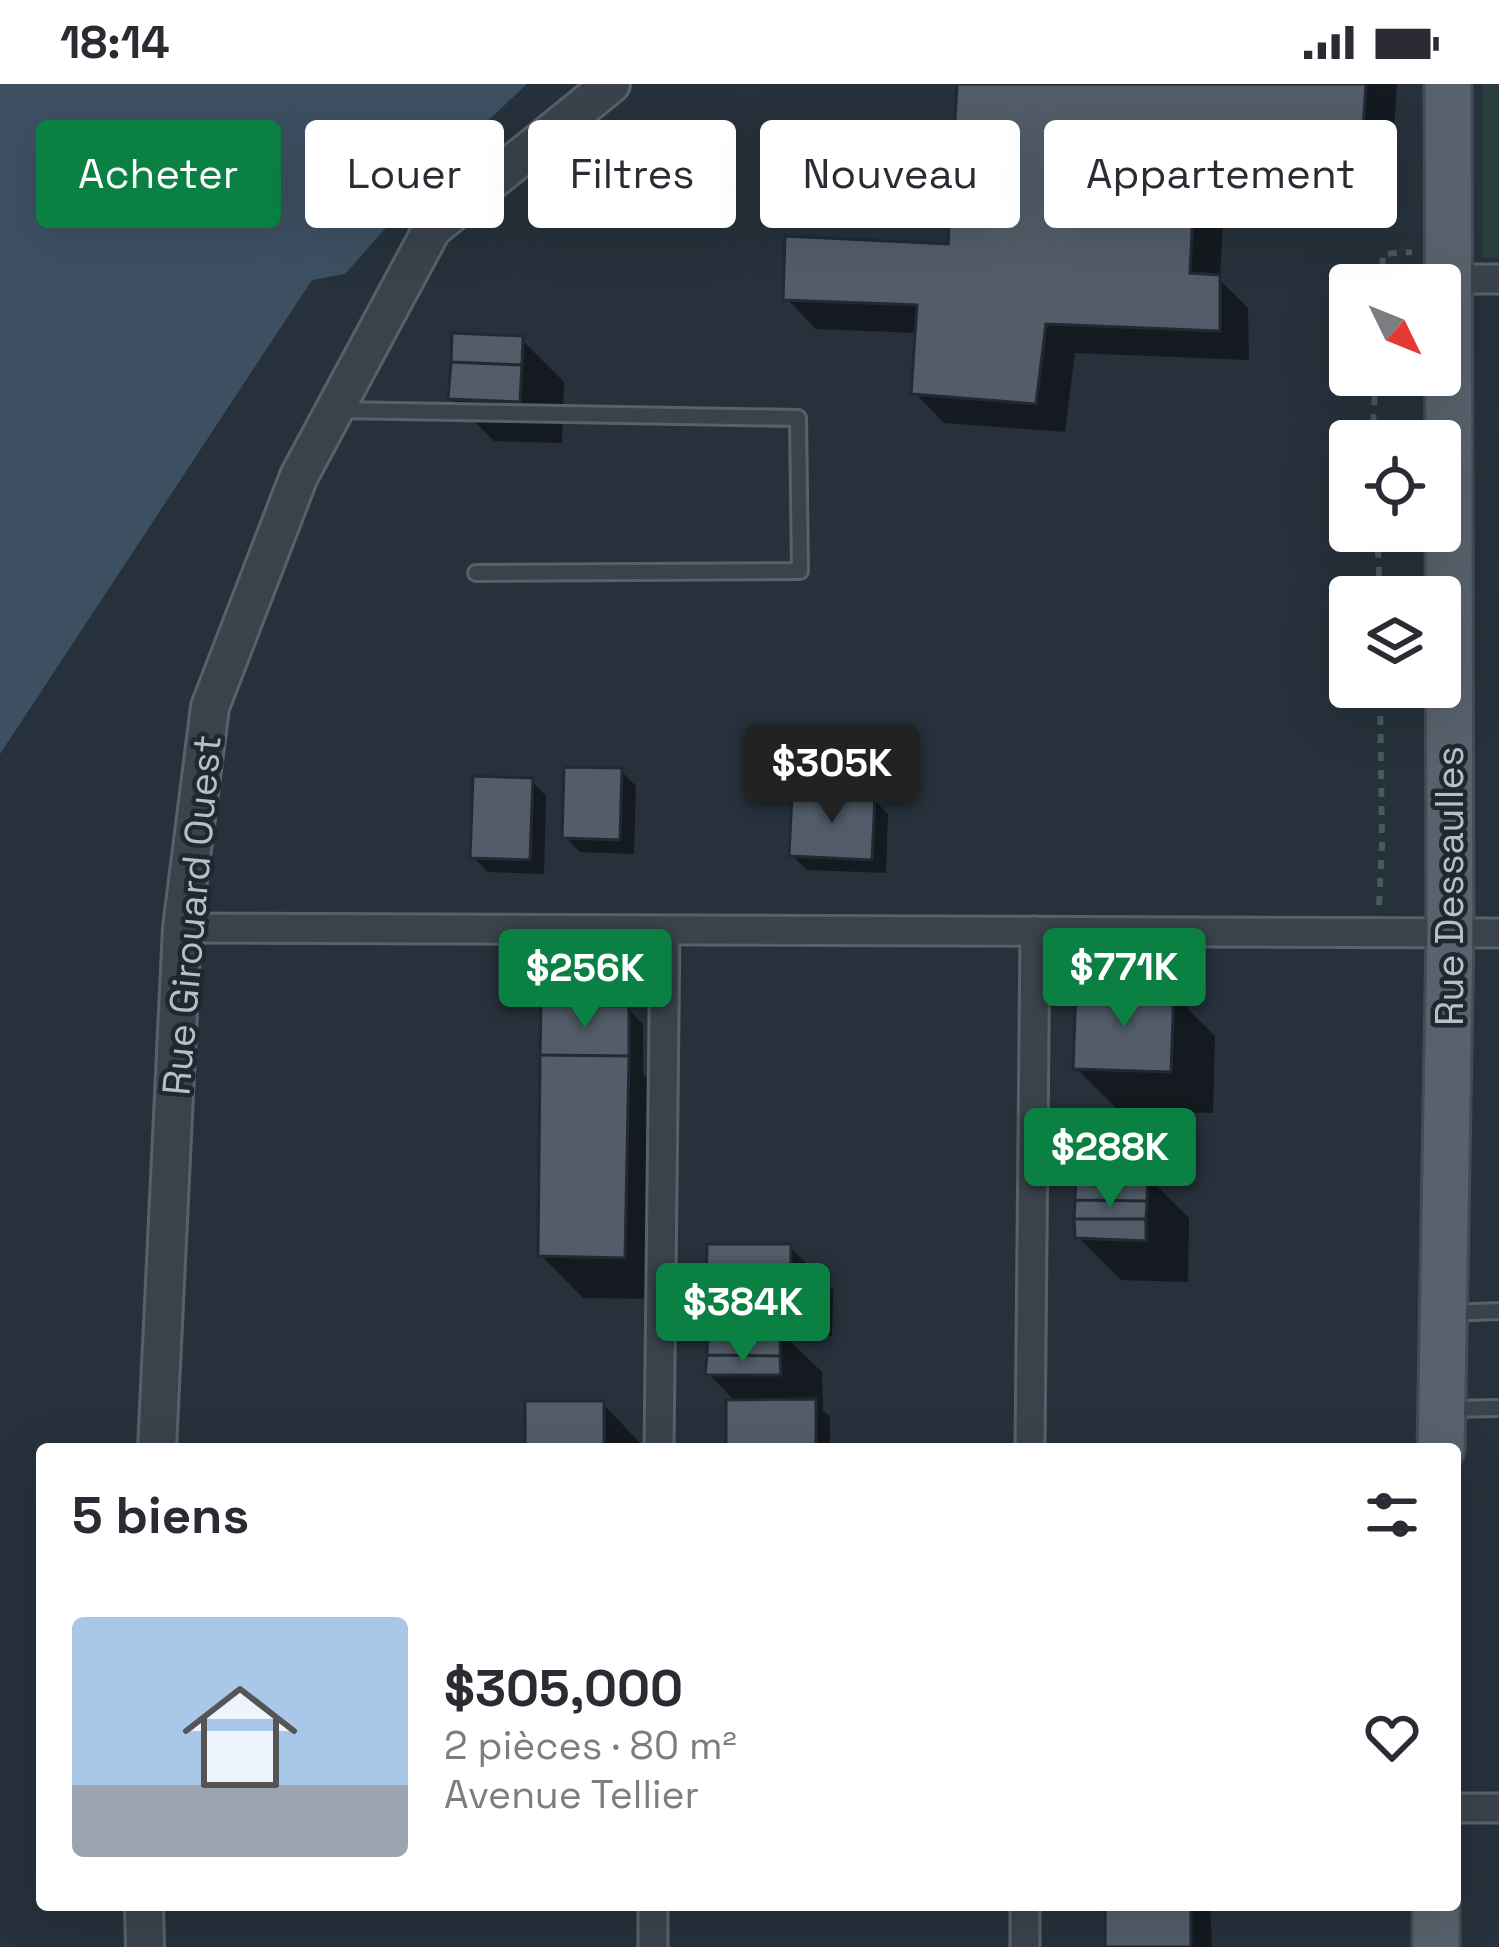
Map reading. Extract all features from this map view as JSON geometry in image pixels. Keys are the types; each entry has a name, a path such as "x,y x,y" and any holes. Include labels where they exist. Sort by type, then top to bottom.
{"main road":[{"name":"Rue Dessaulles","path":"1448,84 1448,264"},
{"name":"Rue Dessaulles","path":"1442,1429 1450,932 1448,396"},
{"path":"1436,1911 1436,1947"}],"street":[{"name":"Rue Girouard Ouest","path":"157,1443 182,928 209,707 299,476 433,229 611,84"},
{"path":"1461,269 1499,279"},
{"path":"182,928 1499,933"},
{"path":"659,1443 665,930"},
{"path":"1030,1443 1035,931"},
{"path":"1461,1808 1499,1808"},
{"path":"144,1911 146,1947"},
{"path":"652,1947 653,1911"},
{"path":"1025,1911 1025,1947"}],"lane":[{"path":"334,410 798,418 800,571 476,573"},
{"path":"1444,1313 1499,1311"},
{"path":"1442,1429 1499,1408"}],"path":[{"path":"1382,264 1382,254 1442,264"},
{"name":"Rue Dessaulles","path":"1377,932 1382,846 1380,708"}],"green space":[{"path":"1482,84 1499,84 1499,258 1482,258"}],"water":[{"path":"0,84 527,84 489,120 305,120 305,228 386,228 345,274 312,280 0,754"}],"building":[{"path":"957,84 1366,84 1364,120 1044,120 1044,228 1192,228 1190,273 1220,275 1220,331 1046,324 1036,404 911,394 917,305 783,300 785,236 948,244 949,228 1020,228 1020,120 955,120"},
{"path":"452,333 523,336 522,365 451,362"},
{"path":"451,362 522,365 520,402 448,399"},
{"path":"564,767 622,768 620,840 562,838"},
{"path":"473,776 533,778 530,860 470,858"},
{"path":"792,793 875,796 872,860 789,856"},
{"path":"1076,988 1174,990 1171,1072 1073,1069"},
{"path":"541,1005 629,1006 629,1056 540,1055"},
{"path":"540,1055 629,1056 625,1258 538,1256"},
{"path":"1076,1171 1148,1172 1147,1201 1075,1200"},
{"path":"1075,1200 1147,1201 1146,1219 1074,1219"},
{"path":"1074,1219 1146,1219 1146,1241 1075,1238"},
{"path":"707,1244 791,1244 791,1294 706,1294"},
{"path":"708,1326 781,1327 780,1356 707,1355"},
{"path":"707,1355 780,1356 781,1375 705,1375"},
{"path":"816,1399 816,1443 726,1443 726,1400"},
{"path":"525,1401 604,1401 604,1443 525,1443"},
{"path":"1105,1911 1191,1911 1191,1947 1105,1947"}]}
